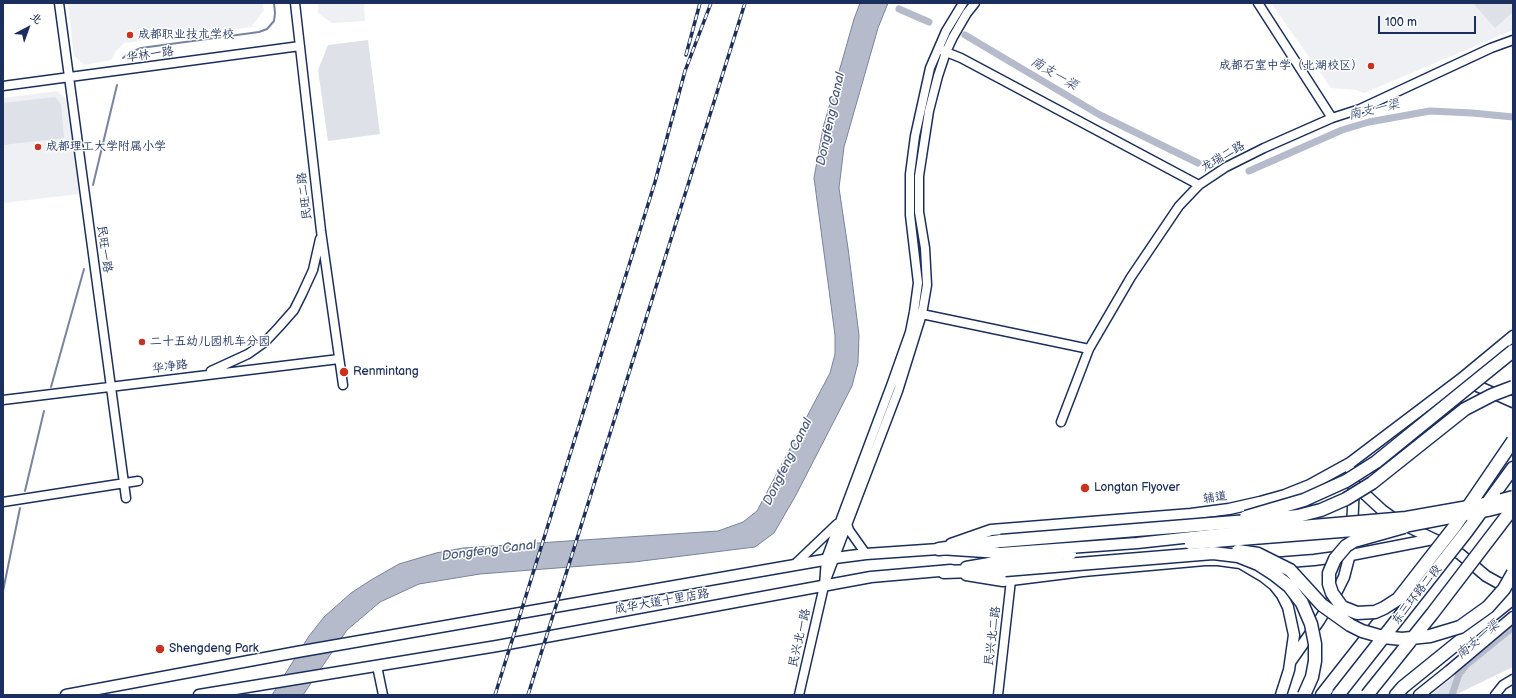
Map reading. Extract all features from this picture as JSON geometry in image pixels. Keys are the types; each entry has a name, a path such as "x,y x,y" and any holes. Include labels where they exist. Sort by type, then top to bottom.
{"highway":[{"path":"1225,523 1304,500 1346,481 1376,462 1513,351"},
{"path":"944,572 1225,523 1298,516 1322,510 1346,499 1372,483 1465,409 1492,395 1513,387"},
{"path":"1322,695 1455,526 1513,442"},
{"name":"东三环路二段","path":"1338,695 1467,532 1513,468"},
{"name":"东三环路二段","path":"1366,695 1432,614 1513,508"},
{"path":"1398,599 1375,612 1352,611 1342,607 1332,593 1329,584 1329,573 1334,559 1346,546 1354,541 1404,526"},
{"path":"939,549 1004,561 1237,551 1258,554 1290,570 1322,604 1350,625 1362,631 1383,637 1402,639 1430,636 1460,627 1488,607 1504,589 1513,573"},
{"path":"1213,553 1238,556 1258,564 1289,586 1302,603 1311,624 1315,649 1312,677 1304,695"},
{"path":"1396,695 1513,598"},
{"path":"1406,695 1513,607"}],"main road":[{"name":"辅道","path":"939,549 991,530 1191,514 1229,509 1285,495 1310,485 1350,463 1461,379 1513,336"},
{"path":"1461,379 1513,402"},
{"path":"1291,661 1319,621 1336,593 1344,577 1351,555 1354,484 1350,463"},
{"path":"1354,484 1382,510 1400,523 1460,554 1486,576 1513,591"},
{"path":"1004,561 1137,543 1266,529 1406,517 1491,502 1513,496"},
{"path":"1004,561 1404,526 1513,505"},
{"path":"1004,561 1090,570 1205,560 1240,563 1285,563 1351,555 1433,539"},
{"name":"成华大道十里店路","path":"66,695 297,652 831,558 939,549"},
{"path":"1240,563 1264,577 1274,585 1282,595 1288,607 1294,635 1291,661 1281,695"},
{"name":"成华大道十里店路","path":"199,695 505,644 871,577 944,572"},
{"path":"1419,695 1513,617"}],"street":[{"name":"民旺一路","path":"59,3 126,498"},
{"name":"民旺二路","path":"295,3 321,231 343,385"},
{"path":"918,313 918,283 910,214 910,174 915,136 930,68 946,31 963,3"},
{"path":"918,313 927,285 925,248 919,212 919,176 929,111 938,76 952,37 975,3"},
{"path":"1258,3 1332,118"},
{"name":"龙瑞二路","path":"1061,422 1089,349 1132,277 1179,206 1199,185 1226,167 1258,151 1332,118 1360,109 1491,48 1513,40"},
{"name":"华林一路","path":"3,86 300,46"},
{"path":"938,48 968,61 1199,185"},
{"path":"195,376 225,366 248,354 265,342 294,310 313,270 321,231"},
{"path":"918,313 1089,349"},
{"name":"民兴北一路","path":"799,695 831,558 918,313"},
{"name":"华净路","path":"3,400 339,359"},
{"path":"3,502 138,481"},
{"path":"794,565 844,521 866,554"},
{"name":"民兴北二路","path":"998,695 1004,561"},
{"path":"377,666 383,695"},
{"path":"1495,695 1503,685 1513,679"}],"shaded area":[{"name":"成都职业技术学校","path":"68,3 263,3 264,10 251,27 124,43 116,51 111,60 85,65 74,56"},
{"path":"318,3 364,3 365,21 332,23 318,13"},
{"name":"成都石室中学（北湖校区）","path":"1271,3 1513,3 1513,30 1364,93 1356,90 1331,88"},
{"path":"1473,3 1513,3 1513,12 1495,28"},
{"path":"368,40 380,134 328,141 318,70 328,45"},
{"name":"成都理工大学附属小学","path":"57,91 67,100 79,194 3,203 3,98"},
{"path":"55,97 61,104 64,138 3,145 3,103"},
{"path":"1513,627 1513,667 1455,695 1431,695"}],"water":[{"name":"Dongfeng Canal","path":"860,3 888,3 878,28 844,147 839,188 859,335 858,363 852,386 796,495 774,533 755,547 634,562 480,574 419,584 380,602 347,630 303,695 272,695 309,636 324,617 351,593 399,564 436,553 463,548 718,531 743,522 757,511 830,373 835,354 835,335 814,178 823,128 854,19"}],"waterway":[{"path":"123,58 129,53 141,48 259,32 267,29 274,21 274,3"},
{"name":"南支一渠","path":"899,9 929,22"},
{"name":"南支一渠","path":"965,35 1100,115 1198,163"},
{"path":"93,185 117,85"},
{"name":"南支一渠","path":"1249,171 1342,130 1369,122 1430,111 1513,117"},
{"path":"51,387 84,269"},
{"path":"25,491 44,411"},
{"path":"3,591 20,508"},
{"name":"南支一渠","path":"1452,695 1459,674 1466,665 1513,627"}],"railway":[{"path":"686,55 700,3"},
{"path":"495,695 655,182 685,71 711,3"},
{"path":"528,695 745,3"}],"place":[{"name":"成都职业技术学校","path":"130,35"},
{"name":"成都石室中学（北湖校区）","path":"1371,66"},
{"name":"成都理工大学附属小学","path":"38,147"},
{"name":"二十五幼儿园机车分园","path":"142,342"},
{"name":"Renmintang","path":"344,372"},
{"name":"Longtan Flyover","path":"1085,488"},
{"name":"Shengdeng Park","path":"160,649"}]}
